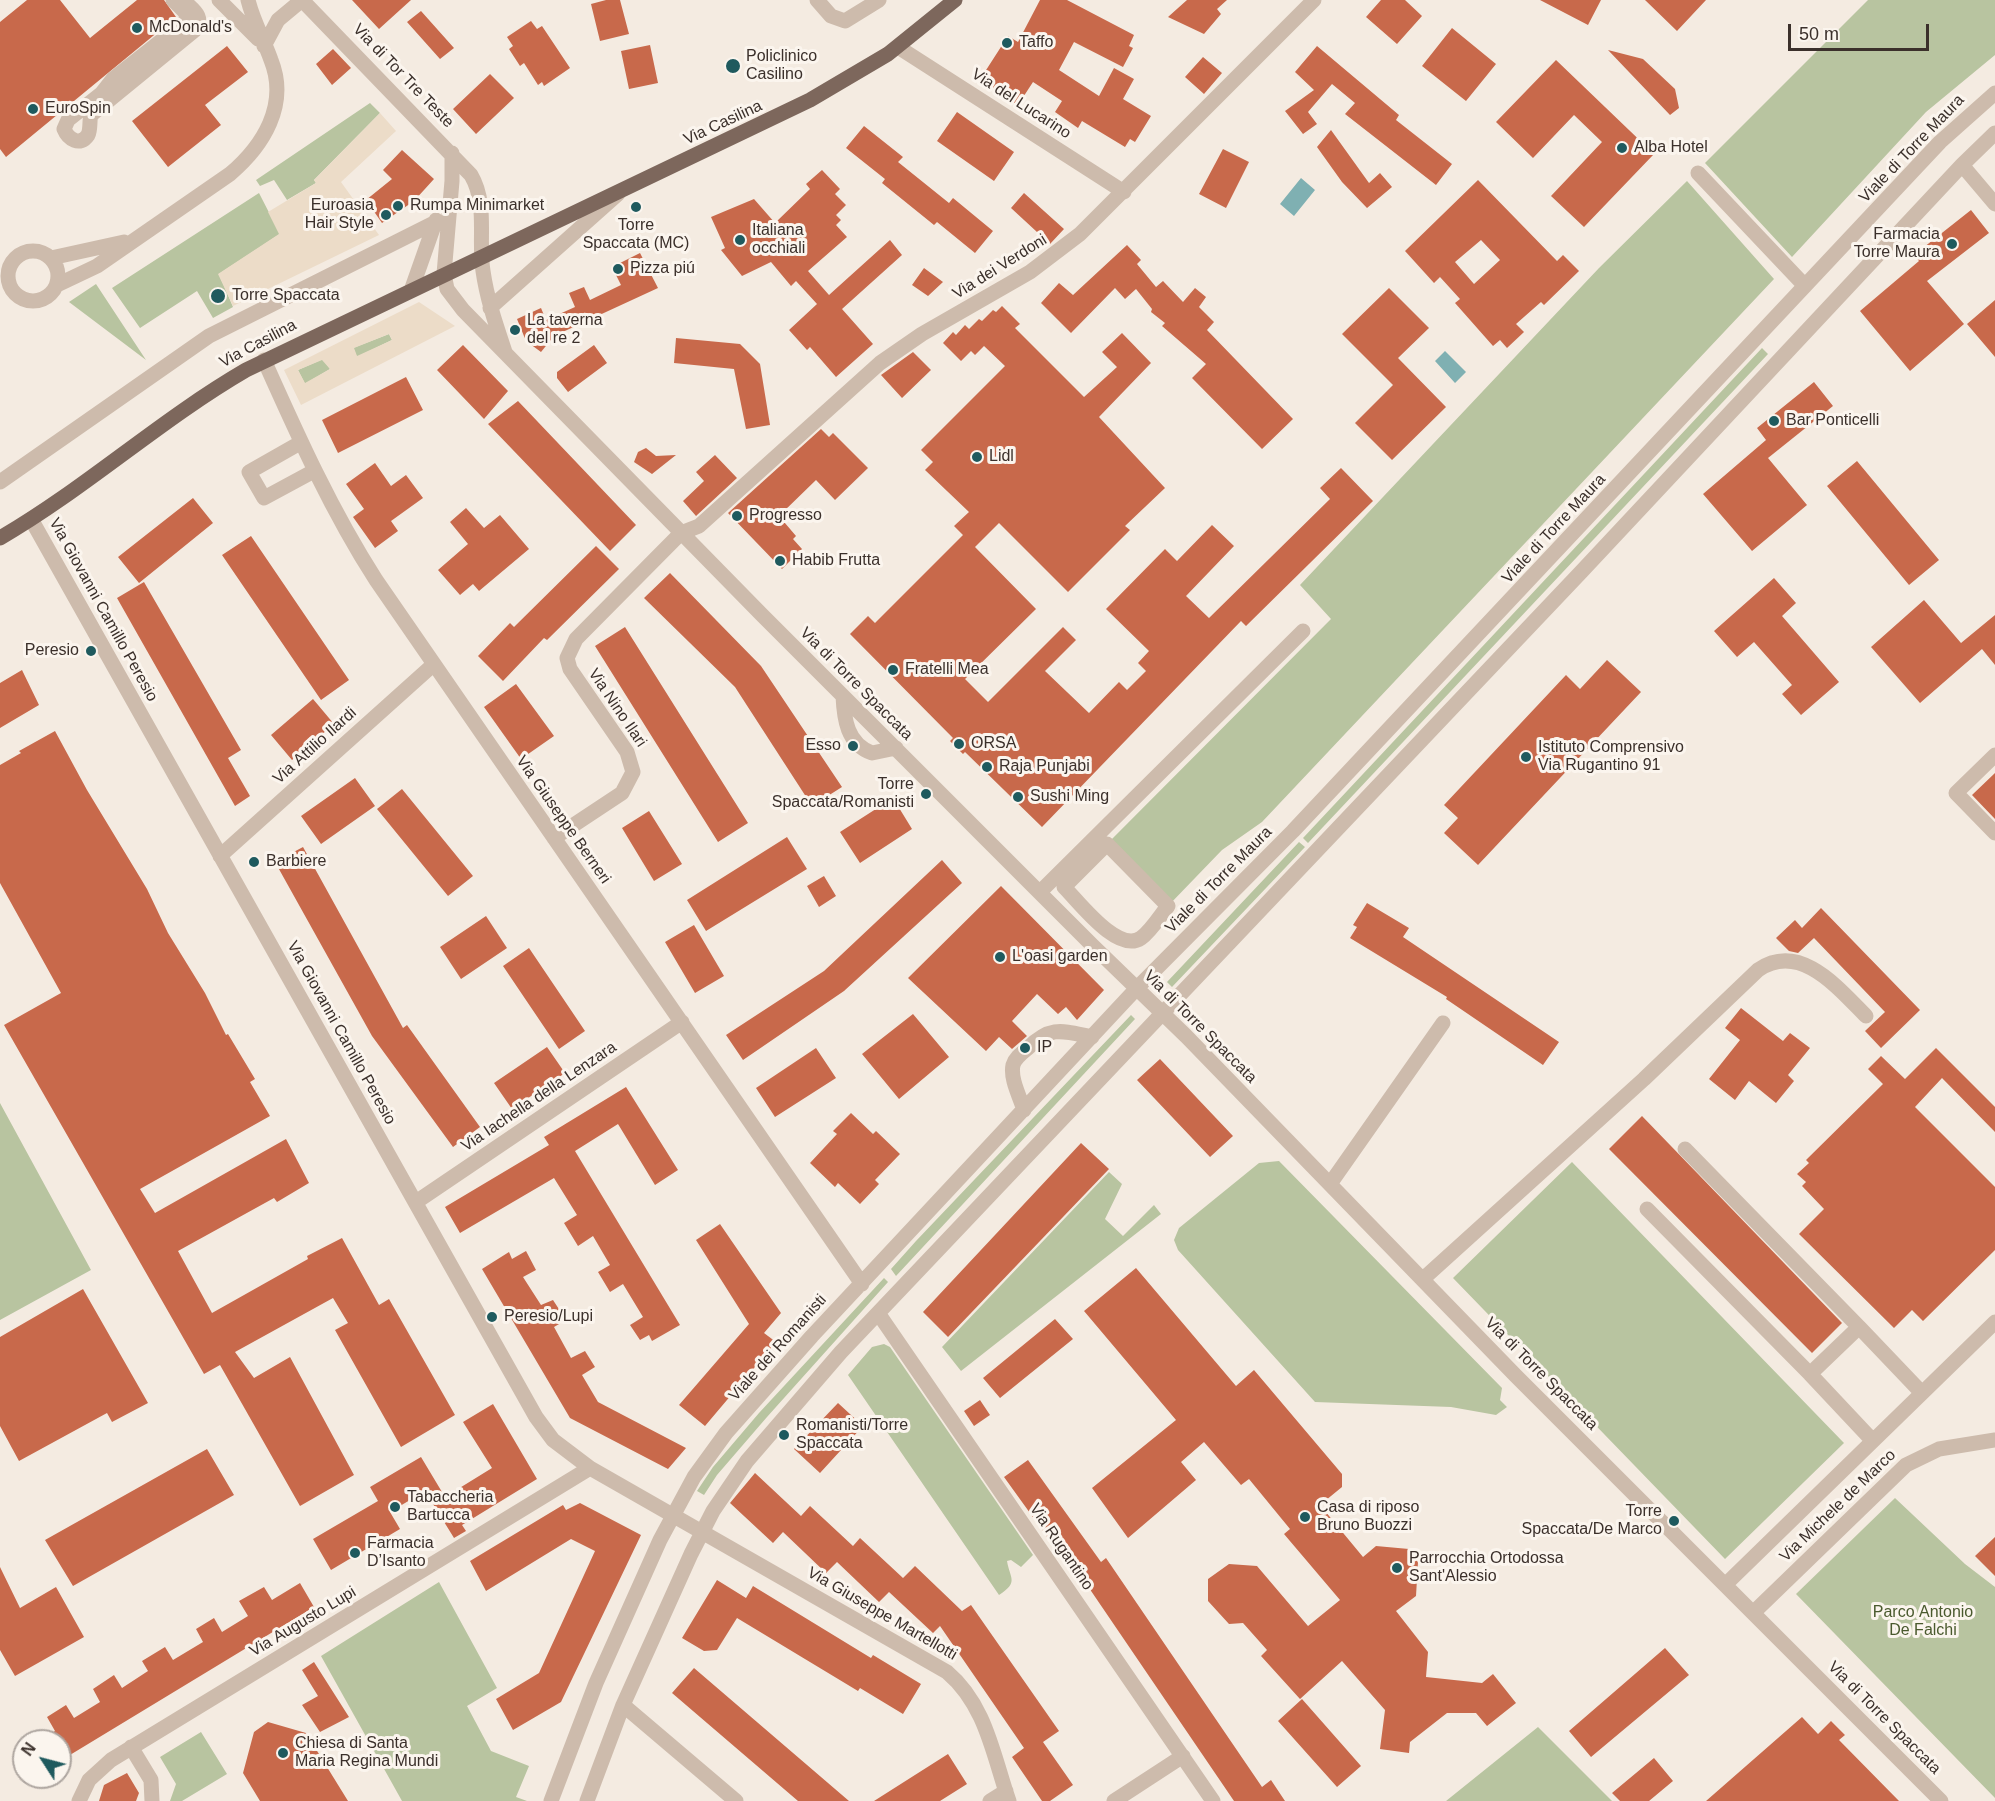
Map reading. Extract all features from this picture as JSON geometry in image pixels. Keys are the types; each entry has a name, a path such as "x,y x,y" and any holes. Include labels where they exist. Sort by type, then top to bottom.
{"main road":[{"name":"Via Casilina","path":"0,538 31,519 202,395 264,360 827,92 898,47 955,0"}],"street":[{"path":"173,0 187,14 187,19 68,120 64,129 70,139 83,140 89,131 90,117 93,112 195,30 200,22 199,15 183,0"},
{"path":"219,0 264,46"},
{"path":"57,285 58,274 51,258 40,251 24,252 4,266 11,290 23,300 31,302 46,298 57,285 97,266 230,174 257,146 272,118 277,90 276,75 248,0"},
{"name":"Via di Tor Tre Teste","path":"264,46 278,20 302,0 468,170 478,189 481,209 482,256"},
{"path":"817,0 833,18 845,21 879,0"},
{"name":"Via dei Verdoni","path":"681,533 699,526 880,363 922,334 1047,260 1080,234 1314,0"},
{"name":"Via del Lucarino","path":"898,47 1124,192"},
{"name":"Viale di Torre Maura","path":"1137,988 1293,831 1953,129 1995,93"},
{"path":"587,1801 623,1705 703,1531 725,1492 747,1461 878,1313 1962,165 1995,133"},
{"name":"Via di Tor Tre Teste","path":"444,273 452,181 452,153"},
{"path":"1962,165 1995,204"},
{"path":"1698,173 1805,286"},
{"name":"Via di Tor Tre Teste","path":"412,288 452,181"},
{"name":"Via Casilina","path":"490,308 621,192"},
{"name":"Via Casilina","path":"0,482 209,336 435,222"},
{"path":"51,258 133,239"},
{"path":"482,256 490,308 506,355"},
{"name":"Via di Torre Spaccata","path":"444,273 452,298 506,355 843,696 1163,1013 1725,1585 1941,1801"},
{"name":"Via Giuseppe Berneri","path":"264,360 300,443 352,542 862,1284"},
{"path":"300,443 249,472 264,498 314,471"},
{"name":"Via Giovanni Camillo Peresio","path":"31,519 416,1202 500,1357 541,1425 560,1446 590,1468 673,1514"},
{"name":"Via Nino Ilari","path":"554,838 622,792 633,772 627,752 572,674 568,664 569,650 576,639 681,533"},
{"path":"1040,892 1302,631"},
{"name":"Via Attilio Ilardi","path":"220,856 434,664"},
{"path":"843,696 846,728 862,748 873,753 896,748"},
{"path":"1995,755 1956,793 1995,833"},
{"path":"1107,844 1168,906 1140,939 1128,941 1114,937 1064,887 1107,844"},
{"path":"1423,1279 1644,1079 1770,961 1781,959 1811,969 1829,979 1866,1016"},
{"name":"Viale dei Romanisti","path":"551,1801 596,1683 673,1514 703,1463 726,1433 862,1284 1137,988"},
{"name":"Via Iachella della Lenzara","path":"416,1202 682,1022"},
{"path":"1330,1184 1443,1023"},
{"path":"1024,1110 1013,1078 1013,1064 1017,1057 1037,1039 1052,1031 1092,1037"},
{"path":"1685,1149 1921,1392"},
{"path":"1647,1209 1872,1440"},
{"name":"Via Rugantino","path":"878,1313 1213,1801"},
{"path":"1725,1585 1995,1322"},
{"path":"1810,1374 1859,1327"},
{"name":"Via Michele de Marco","path":"1753,1613 1905,1465 1939,1449 1995,1440"},
{"name":"Via Augusto Lupi","path":"79,1801 94,1774 131,1747 590,1468"},
{"name":"Via Giuseppe Martellotti","path":"673,1514 919,1654 955,1679 977,1708 1008,1796"},
{"path":"623,1705 736,1801"},
{"path":"131,1747 151,1780 152,1801"},
{"path":"1114,1801 1183,1756"},
{"path":"990,1801 1008,1796"}],"green space":[{"path":"1868,0 1995,0 1995,55 1926,112 1792,257 1705,163"},
{"path":"370,103 380,113 314,180 316,183 287,200 274,180 260,186 256,180"},
{"path":"1687,181 1774,279 1262,822 1222,850 1168,906 1107,844 1331,619 1300,585 1599,268"},
{"path":"259,193 280,234 219,274 233,307 213,318 197,291 140,328 112,288"},
{"path":"96,284 146,360 69,302"},
{"path":"389,334 392,340 357,357 353,348"},
{"path":"1762,348 1768,354 1308,843 1303,838"},
{"path":"323,359 330,369 305,384 298,370"},
{"path":"1299,842 1305,847 1172,987 1167,982"},
{"path":"1131,1015 1135,1019 896,1276 891,1269 916,1241"},
{"path":"0,1103 91,1270 0,1320"},
{"path":"1279,1161 1502,1388 1500,1400 1507,1407 1496,1415 1451,1407 1315,1402 1178,1250 1174,1240 1179,1228 1259,1163"},
{"path":"1572,1162 1844,1443 1725,1559 1453,1278"},
{"path":"1109,1172 1122,1184 1105,1219 1123,1236 1154,1205 1161,1214 961,1371 942,1347"},
{"path":"884,1278 888,1282 767,1417 717,1475 704,1495 697,1491 713,1467 759,1413"},
{"path":"884,1344 890,1347 1033,1555 1021,1567 1011,1560 1007,1561 1012,1580 1009,1587 999,1595 848,1375 872,1347"},
{"name":"Parco Antonio De Falchi","path":"1895,1498 1965,1564 1995,1587 1995,1798 1796,1594"},
{"path":"439,1582 497,1688 467,1706 491,1751 529,1766 516,1797 527,1801 402,1801 321,1656"},
{"path":"1538,1727 1612,1801 1446,1801"},
{"path":"201,1732 227,1774 182,1801 170,1801 176,1784 160,1757"}],"shaded area":[{"path":"380,113 396,131 341,182 379,235 233,306 218,274 279,234 268,212 316,183 314,180"},
{"path":"419,302 455,326 301,405 284,370","holes":["389,334 392,340 357,356 354,348","322,360 330,369 305,383 298,370"]}],"water":[{"path":"1301,178 1315,190 1294,216 1280,204"},
{"path":"1445,351 1466,372 1455,383 1435,361"}],"building":[{"name":"EuroSpin","path":"27,0 60,0 90,38 137,0 164,0 176,17 6,157 0,149 0,22"},
{"path":"352,0 411,0 379,29"},
{"path":"606,0 620,0 629,34 600,41 591,4"},
{"path":"1040,0 1067,0 1134,35 1129,46 1133,48 1123,67 1074,42 1059,70 1099,96 1114,68 1134,79 1123,99 1151,116 1135,142 1130,139 1125,147 1082,121 1078,128 1055,112 1062,101 1033,82 1018,105 979,81 1008,36 1018,42"},
{"path":"1187,0 1227,0 1217,9 1221,14 1204,34 1168,17"},
{"path":"1381,0 1405,0 1422,16 1397,44 1366,17"},
{"path":"1540,0 1601,0 1588,25"},
{"path":"1645,0 1706,0 1677,31"},
{"path":"421,11 454,48 440,59 407,22"},
{"path":"531,21 537,29 542,26 570,68 544,86 542,82 538,85 524,63 520,66 509,49 513,46 507,37"},
{"path":"1452,28 1496,64 1466,101 1422,66"},
{"path":"650,45 658,83 629,89 621,51"},
{"path":"227,46 248,72 205,105 221,125 168,167 132,121"},
{"path":"1317,46 1399,115 1396,120 1452,164 1436,185 1345,114 1355,103 1332,84 1308,112 1317,124 1303,134 1285,111 1314,90 1295,72"},
{"path":"333,49 351,68 332,85 316,64"},
{"path":"1608,50 1643,59 1675,89 1679,108 1670,115"},
{"path":"1203,57 1222,73 1204,94 1185,77"},
{"name":"Alba Hotel","path":"1556,60 1654,154 1584,227 1551,196 1602,142 1574,115 1533,158 1496,122"},
{"path":"490,74 514,98 476,134 453,109"},
{"path":"957,112 1014,152 994,181 937,141"},
{"path":"864,126 903,157 898,162 949,203 953,198 993,231 975,253 937,222 934,225 882,183 885,179 846,148"},
{"path":"1331,130 1369,183 1380,173 1392,187 1367,208 1342,182 1317,147"},
{"path":"1223,149 1249,162 1226,208 1199,194"},
{"path":"402,150 434,179 414,201 382,223 366,200 392,179 383,170"},
{"path":"822,170 840,189 835,194 846,205 836,215 841,220 836,225 847,237 808,271 829,295 890,240 902,255 842,309 873,344 836,377 810,347 807,350 789,330 817,304 796,281 791,286 771,262 742,276 721,250 725,248 711,217 754,199 775,223 810,189 806,184"},
{"path":"1478,180 1557,261 1563,255 1579,271 1544,305 1541,302 1516,324 1524,332 1507,348 1500,340 1493,346 1455,303 1460,299 1440,277 1434,283 1405,251","holes":["1481,240 1500,260 1474,284 1455,262"]},
{"path":"1024,193 1064,229 1050,244 1011,208"},
{"path":"1971,210 1989,233 1927,281 1964,324 1910,371 1860,311 1919,261 1914,255"},
{"path":"1127,245 1141,260 1137,264 1156,287 1163,281 1183,302 1195,288 1206,297 1199,307 1214,322 1207,330 1293,419 1262,449 1192,378 1206,364 1162,326 1165,323 1151,312 1152,309 1136,289 1125,299 1115,288 1071,333 1041,303 1059,283 1073,295"},
{"path":"640,253 658,288 554,336 541,352 526,341 517,319 541,308 546,320 575,307 569,293 584,287 590,300 621,285 612,267"},
{"path":"924,268 943,282 928,296 912,285"},
{"path":"1389,288 1429,328 1398,358 1446,407 1392,460 1355,423 1393,385 1342,334"},
{"path":"1995,300 1995,357 1967,324"},
{"path":"1002,306 1020,324 1015,328 1084,397 1117,367 1102,352 1122,333 1151,363 1099,417 1165,488 1125,526 1130,530 1068,592 999,523 975,547 1036,609 965,679 988,702 1063,627 1076,640 1045,671 1089,713 1119,682 1127,690 1146,671 1138,663 1149,651 1106,609 1165,549 1177,561 1212,525 1234,546 1186,596 1209,618 1330,499 1320,488 1341,468 1373,501 1246,626 1241,621 1042,827 965,752 963,754 950,741 953,738 850,634 868,616 875,623 963,535 954,526 969,512 925,470 933,462 921,450 1005,366 984,346 975,355 971,351 961,361 943,343 953,332 956,335 965,325 969,329 979,319 982,321 993,310 996,312"},
{"path":"676,338 740,344 760,364 770,425 746,429 734,369 674,363"},
{"path":"463,345 508,391 484,419 437,370"},
{"path":"594,345 607,363 568,392 557,378 557,372"},
{"path":"913,352 931,370 902,398 881,375"},
{"path":"406,377 423,410 338,453 322,420"},
{"path":"1814,382 1833,406 1768,458 1807,505 1752,551 1703,494 1766,440 1757,428"},
{"path":"518,401 636,525 610,551 488,424"},
{"path":"821,429 829,437 833,433 868,468 835,500 816,480 779,516 796,536 793,539 802,549 782,569 728,513"},
{"path":"646,448 656,456 676,455 652,474 634,462 638,452"},
{"path":"715,455 737,478 696,516 683,501 704,481 696,472"},
{"path":"1857,461 1939,560 1909,585 1827,486"},
{"path":"375,463 391,486 406,475 423,498 391,521 398,531 375,548 353,517 364,509 346,484"},
{"path":"193,498 213,523 139,583 118,557"},
{"path":"466,508 484,528 500,515 529,549 479,591 473,584 460,595 438,570 468,544 450,522"},
{"path":"251,536 349,680 321,700 222,555"},
{"path":"596,546 619,569 547,640 544,638 503,681 478,656 510,623 514,627"},
{"path":"670,573 761,666 842,787 812,806 735,687 644,598"},
{"path":"1774,578 1796,603 1782,616 1839,682 1801,715 1782,694 1792,685 1754,642 1737,657 1714,631"},
{"path":"144,582 241,750 228,758 250,796 235,806 117,598"},
{"path":"1924,600 1961,643 1995,615 1995,665 1982,649 1920,703 1871,647"},
{"path":"625,627 748,823 718,842 595,646"},
{"path":"1607,660 1641,692 1478,865 1444,833 1458,818 1444,805 1566,675 1580,689"},
{"path":"22,670 39,705 0,728 0,683"},
{"path":"516,684 554,736 521,759 484,707"},
{"path":"313,699 334,724 292,760 271,735"},
{"path":"55,731 87,790 147,889 168,933 205,993 226,1035 228,1034 255,1079 250,1082 270,1116 140,1189 155,1213 286,1139 309,1183 277,1202 274,1198 178,1251 212,1313 308,1259 307,1256 342,1238 379,1305 389,1299 455,1415 401,1447 335,1330 348,1323 333,1298 235,1352 254,1378 290,1357 354,1475 300,1506 220,1365 204,1374 4,1025 61,993 0,883 0,765 21,753 19,751"},
{"path":"1995,773 1995,819 1972,795"},
{"path":"355,778 375,806 321,844 301,816"},
{"path":"402,789 473,876 448,896 377,809"},
{"path":"893,798 912,829 860,863 840,832"},
{"path":"649,811 682,864 654,881 622,828"},
{"path":"787,837 807,869 706,931 687,900"},
{"path":"303,847 403,1028 407,1025 480,1127 453,1147 372,1036 275,862"},
{"path":"942,860 962,883 844,991 743,1060 726,1035 824,971"},
{"path":"824,876 836,896 819,907 807,886"},
{"name":"L'oasi garden","path":"1001,886 1104,990 1077,1020 1066,1007 1058,1014 1037,994 1012,1021 1027,1036 1012,1049 999,1037 986,1051 908,978"},
{"path":"1367,903 1409,928 1403,937 1559,1042 1543,1065 1446,999 1447,997 1350,938 1357,927 1353,925"},
{"path":"1821,908 1920,1010 1881,1048 1865,1031 1885,1012 1814,938 1798,953 1789,951 1776,938 1795,920 1802,928"},
{"path":"486,916 507,948 461,979 440,947"},
{"path":"694,925 724,976 695,993 665,942"},
{"path":"529,948 585,1031 559,1049 503,966"},
{"path":"1741,1008 1783,1041 1790,1033 1810,1048 1788,1075 1794,1081 1776,1103 1749,1081 1735,1100 1709,1079 1740,1040 1725,1028"},
{"path":"913,1014 949,1057 899,1099 862,1054"},
{"path":"547,1047 565,1073 512,1109 494,1083"},
{"path":"816,1048 836,1078 775,1117 756,1088"},
{"path":"1936,1048 1995,1107 1995,1132 1942,1078 1915,1107 1995,1187 1995,1250 1923,1321 1912,1310 1894,1328 1799,1234 1824,1209 1802,1186 1806,1182 1797,1174 1809,1163 1806,1160 1883,1084 1868,1069 1881,1056 1905,1079"},
{"path":"1160,1059 1233,1136 1210,1157 1137,1080"},
{"path":"626,1087 678,1170 655,1185 618,1124 575,1151 680,1325 652,1341 649,1335 640,1340 630,1325 643,1317 623,1284 610,1292 598,1272 610,1265 593,1236 578,1246 564,1223 577,1215 554,1178 460,1233 445,1207 549,1145 544,1137"},
{"path":"851,1113 873,1134 876,1131 900,1154 875,1180 879,1184 860,1204 838,1183 835,1187 810,1163 837,1134 833,1131"},
{"path":"1642,1116 1842,1323 1812,1353 1609,1149"},
{"path":"1081,1143 1109,1169 948,1337 923,1312"},
{"path":"720,1224 781,1313 764,1333 776,1342 705,1426 679,1405 749,1324 696,1240"},
{"path":"526,1251 536,1270 523,1277 541,1305 553,1300 566,1320 554,1327 571,1358 585,1351 595,1367 582,1375 598,1402 686,1448 668,1469 570,1418 482,1269 509,1252 512,1259"},
{"name":"Casa di riposo Bruno Buozzi","path":"1136,1268 1236,1386 1254,1370 1342,1474 1342,1487 1320,1505 1363,1557 1376,1546 1409,1549 1418,1562 1416,1596 1396,1611 1428,1652 1426,1677 1482,1683 1493,1674 1516,1703 1487,1726 1476,1713 1447,1713 1410,1742 1409,1753 1380,1749 1385,1710 1342,1661 1300,1699 1261,1656 1267,1650 1243,1623 1229,1624 1208,1601 1208,1579 1229,1564 1257,1566 1308,1626 1340,1600 1284,1534 1290,1529 1249,1479 1241,1485 1204,1442 1181,1462 1196,1480 1128,1538 1092,1488 1176,1420 1084,1311"},
{"path":"83,1289 148,1403 112,1422 107,1413 19,1461 0,1426 0,1337"},
{"path":"1055,1319 1073,1339 1000,1398 983,1378"},
{"path":"980,1400 990,1415 974,1426 964,1411"},
{"path":"838,1403 863,1426 820,1473 794,1449"},
{"path":"493,1404 537,1479 462,1525 466,1531 454,1538 425,1491 390,1512 400,1529 331,1570 313,1539 378,1501 370,1487 421,1457 445,1497 492,1468 463,1422"},
{"path":"207,1449 234,1495 73,1586 45,1540"},
{"path":"1028,1460 1101,1562 1106,1558 1262,1787 1271,1780 1285,1801 1234,1801 1070,1560 1066,1563 1004,1477"},
{"path":"755,1473 801,1516 810,1506 853,1546 860,1538 903,1578 915,1566 962,1611 971,1605 1059,1731 1043,1742 1073,1785 1050,1801 1042,1801 1012,1757 1024,1748 940,1626 933,1633 889,1592 879,1602 837,1562 826,1573 783,1532 773,1543 730,1503"},
{"path":"580,1503 641,1535 561,1702 513,1730 496,1699 539,1673 595,1551 571,1539 486,1591 470,1561 563,1505 566,1510"},
{"path":"1995,1537 1995,1576 1975,1556"},
{"path":"0,1567 20,1608 56,1587 84,1637 15,1676 0,1650"},
{"path":"717,1580 746,1598 753,1586 871,1658 873,1655 921,1684 903,1714 860,1688 858,1691 737,1618 717,1650 704,1651 682,1638"},
{"path":"300,1583 314,1607 72,1754 72,1729 54,1729 47,1717 66,1705 74,1718 100,1702 93,1689 114,1675 122,1688 148,1671 142,1661 165,1647 173,1660 203,1642 196,1629 214,1618 222,1632 248,1616 239,1601 264,1587 272,1600"},
{"path":"1665,1648 1689,1675 1591,1757 1569,1731"},
{"path":"314,1662 349,1717 320,1732 302,1705 318,1696 302,1670"},
{"path":"694,1668 849,1801 798,1801 672,1693"},
{"path":"1302,1699 1361,1766 1337,1787 1278,1721"},
{"path":"1802,1717 1818,1734 1831,1721 1845,1735 1839,1740 1899,1801 1706,1801"},
{"name":"Chiesa di Santa Maria Regina Mundi","path":"268,1722 306,1733 348,1801 260,1801 243,1773 254,1732"},
{"path":"948,1754 967,1784 940,1801 874,1801"},
{"path":"1654,1758 1673,1781 1649,1801 1620,1801 1612,1793"},
{"path":"127,1773 139,1793 136,1801 99,1801 104,1785"}],"place":[{"name":"McDonald's","path":"137,28"},
{"name":"Taffo","path":"1007,43"},
{"name":"Policlinico Casilino","path":"733,66"},
{"name":"EuroSpin","path":"33,109"},
{"name":"Alba Hotel","path":"1622,148"},
{"name":"Rumpa Minimarket","path":"398,206"},
{"name":"Torre Spaccata (MC)","path":"636,207"},
{"name":"Euroasia Hair Style","path":"386,215"},
{"name":"Italiana occhiali","path":"740,240"},
{"name":"Farmacia Torre Maura","path":"1952,244"},
{"name":"Pizza piú","path":"618,269"},
{"name":"Torre Spaccata","path":"218,296"},
{"name":"La taverna del re 2","path":"515,330"},
{"name":"Bar Ponticelli","path":"1774,421"},
{"name":"Lidl","path":"977,457"},
{"name":"Progresso","path":"737,516"},
{"name":"Habib Frutta","path":"780,561"},
{"name":"Peresio","path":"91,651"},
{"name":"Fratelli Mea","path":"893,670"},
{"name":"ORSA","path":"959,744"},
{"name":"Esso","path":"853,746"},
{"name":"Istituto Comprensivo Via Rugantino 91","path":"1526,757"},
{"name":"Raja Punjabi","path":"987,767"},
{"name":"Torre Spaccata/Romanisti","path":"926,794"},
{"name":"Sushi Ming","path":"1018,797"},
{"name":"Barbiere","path":"254,862"},
{"name":"L'oasi garden","path":"1000,957"},
{"name":"IP","path":"1025,1048"},
{"name":"Peresio/Lupi","path":"492,1317"},
{"name":"Romanisti/Torre Spaccata","path":"784,1435"},
{"name":"Tabaccheria Bartucca","path":"395,1507"},
{"name":"Casa di riposo Bruno Buozzi","path":"1305,1517"},
{"name":"Torre Spaccata/De Marco","path":"1674,1521"},
{"name":"Farmacia D’Isanto","path":"355,1553"},
{"name":"Parrocchia Ortodossa Sant'Alessio","path":"1397,1568"},
{"name":"Chiesa di Santa Maria Regina Mundi","path":"283,1753"}]}
